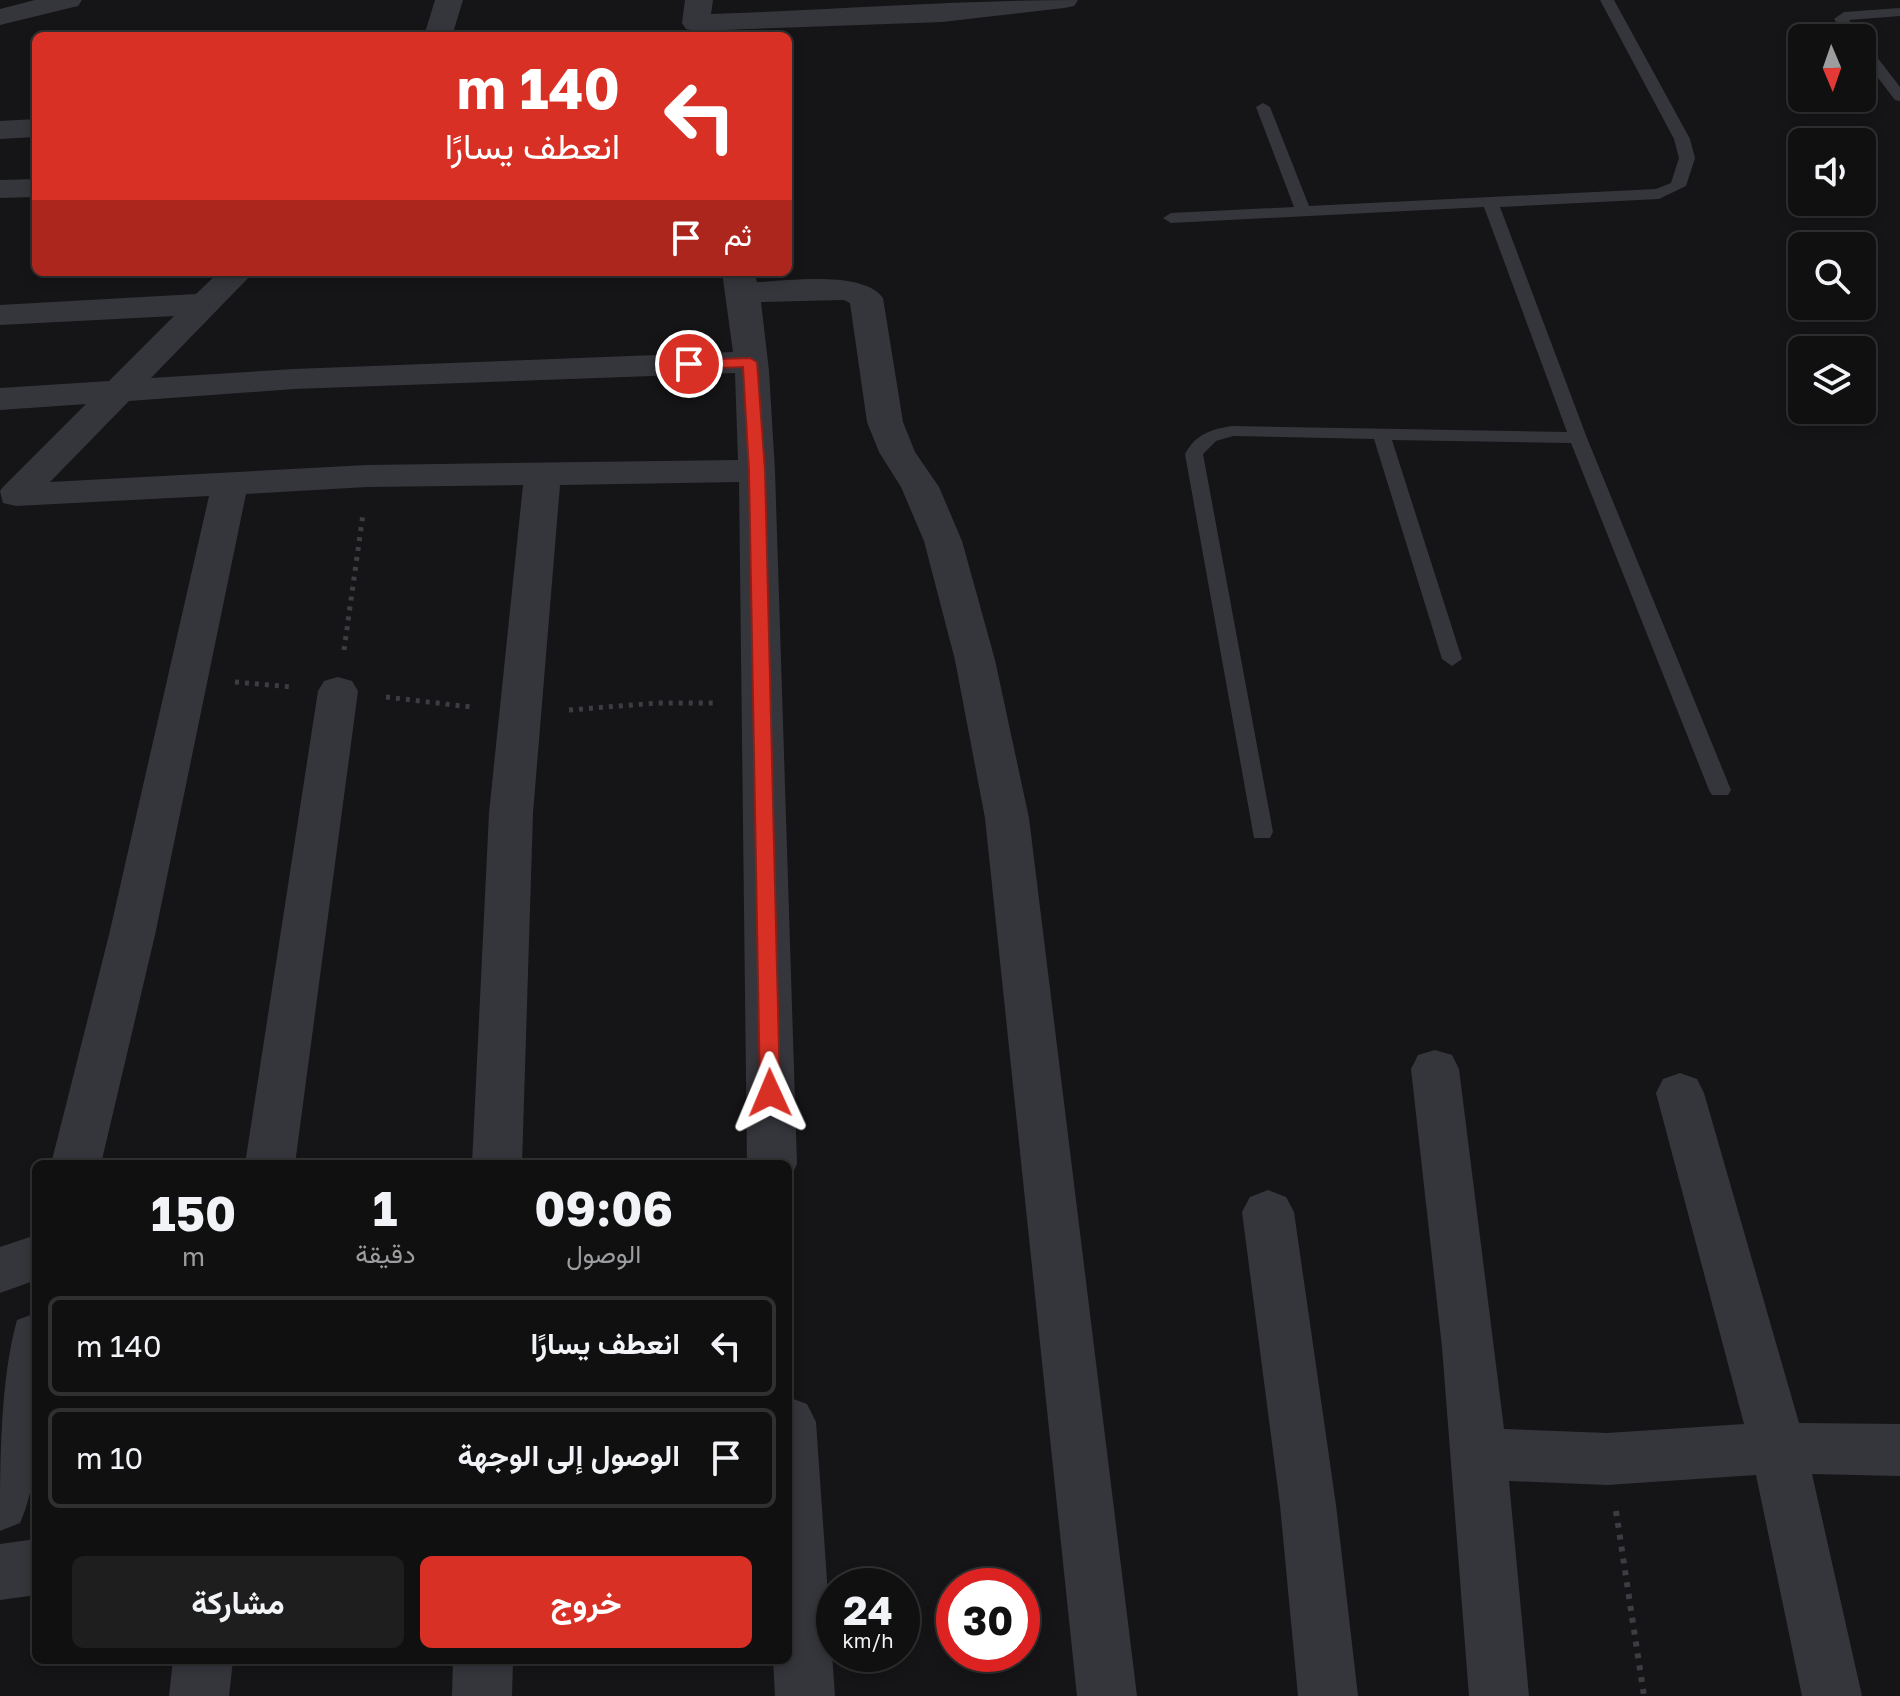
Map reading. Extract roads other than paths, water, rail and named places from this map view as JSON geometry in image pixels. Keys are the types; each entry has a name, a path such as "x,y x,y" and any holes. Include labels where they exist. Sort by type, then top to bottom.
{"street":[{"path":"0,17 68,0"},
{"path":"439,32 449,0"},
{"path":"697,20 942,14 1064,0"},
{"path":"0,130 32,128"},
{"path":"0,189 32,188"},
{"path":"8,504 234,276"},
{"path":"772,1160 757,471 750,362 740,282 858,292 866,298 885,422 897,452 920,487 943,541 955,580 1007,818 1107,1696"},
{"path":"0,315 205,304"},
{"path":"0,399 294,379 750,362"},
{"path":"8,504 230,484 367,476 757,471"},
{"path":"497,1160 511,813 543,472"},
{"path":"77,1160 132,935 230,484"},
{"path":"271,1160 338,691"},
{"path":"1435,1069 1469,1347 1499,1696"},
{"path":"1680,1093 1778,1448 1832,1696"},
{"path":"1268,1212 1308,1505 1328,1696"},
{"path":"0,1270 32,1258"},
{"path":"0,1504 32,1356"},
{"path":"1479,1454 1607,1459 1778,1448 1900,1450"},
{"path":"792,1486 805,1696"},
{"path":"0,1572 32,1568"},
{"path":"199,1696 203,1664"},
{"path":"482,1696 483,1664"}],"lane":[{"path":"1171,218 1659,194 1678,186 1687,158 1682,139 1607,0"},
{"path":"1831,0 1844,16"},
{"path":"1880,0 1895,12"},
{"path":"1844,16 1895,12"},
{"path":"1844,16 1841,19 1845,24"},
{"path":"1876,65 1900,97"},
{"path":"1263,107 1303,211"},
{"path":"1490,202 1578,438 1720,790"},
{"path":"1262,832 1194,454 1199,442 1213,434 1233,431 1578,438"},
{"path":"1381,434 1452,659"}]}
